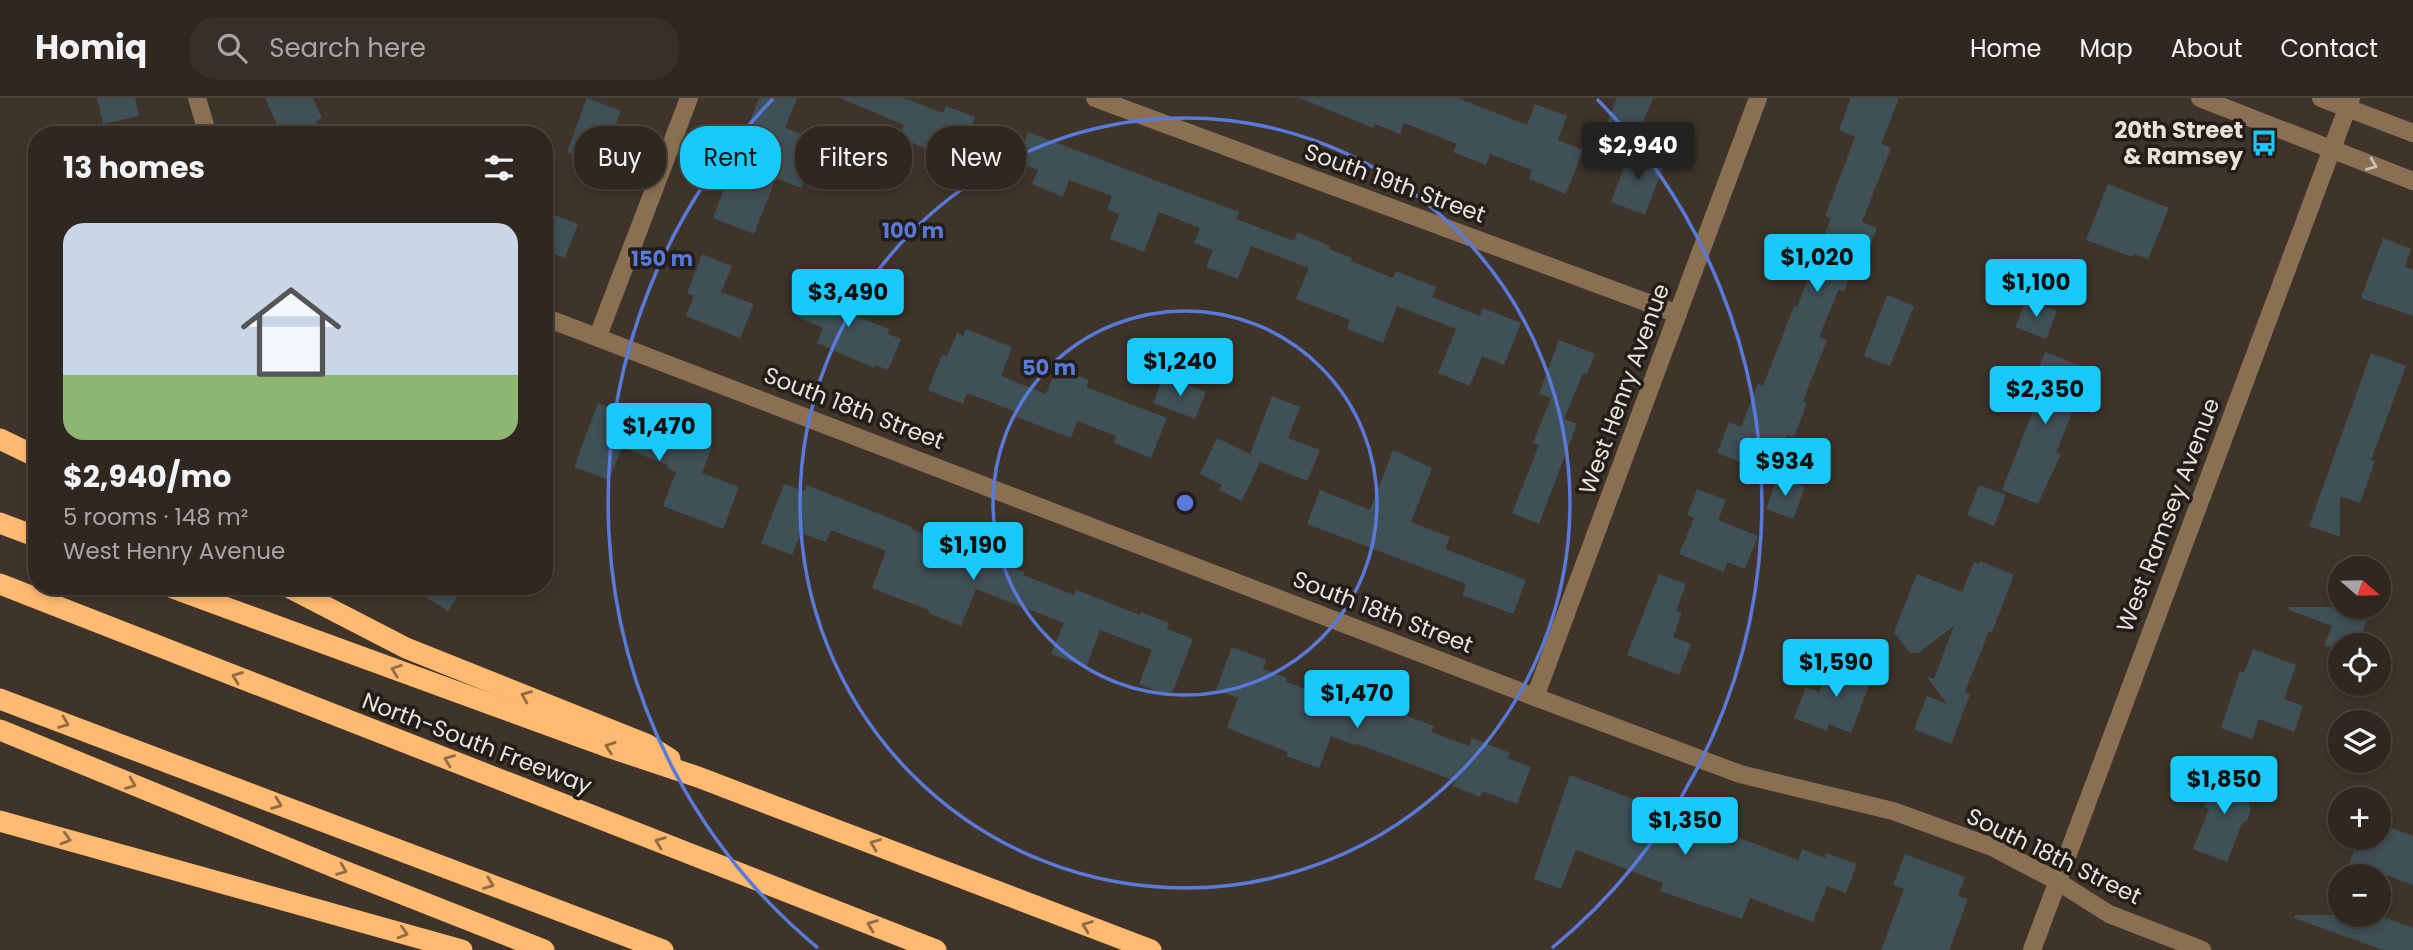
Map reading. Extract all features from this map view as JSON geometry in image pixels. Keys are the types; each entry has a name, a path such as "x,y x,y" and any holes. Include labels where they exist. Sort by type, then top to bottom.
{"highway":[{"path":"0,439 28,453"},
{"path":"0,523 28,534"},
{"name":"North-South Freeway","path":"0,584 28,595"},
{"name":"North-South Freeway","path":"28,595 936,950"},
{"path":"192,595 579,737 698,777 1151,950"},
{"path":"303,595 406,648 646,744 698,777"},
{"path":"0,699 663,950"},
{"path":"0,730 544,950"},
{"path":"0,821 462,950"}],"street":[{"path":"198,98 206,126"},
{"path":"598,336 689,98"},
{"name":"South 19th Street","path":"1095,98 1678,314"},
{"name":"West Henry Avenue","path":"1535,697 1758,98"},
{"path":"2200,98 2413,180"},
{"path":"2322,98 2349,103 2413,133"},
{"name":"West Ramsey Avenue","path":"2032,950 2349,103"},
{"name":"South 18th Street","path":"553,320 1740,774 1893,811 1992,847 2057,881 2109,914 2203,950"}],"building":[{"path":"97,98 135,98 139,116 103,124"},
{"path":"265,98 313,98 322,118 316,121 318,126 278,126"},
{"path":"587,98 621,111 615,126 577,126"},
{"path":"759,98 797,98 785,128 795,132 795,186 781,180 781,126 748,126"},
{"path":"840,98 904,98 943,113 946,106 975,117 972,126 926,126 926,148 912,143 912,126"},
{"path":"1300,98 1457,98 1527,125 1535,104 1567,116 1558,140 1583,150 1566,194 1529,179 1532,170 1490,154 1486,165 1453,152 1457,144 1404,123 1400,134 1375,124 1373,128"},
{"path":"1617,98 1653,98 1634,144 1604,132"},
{"path":"1851,98 1899,98 1881,144 1891,148 1862,222 1877,228 1856,281 1849,278 1844,292 1839,289 1819,337 1827,340 1803,401 1807,403 1794,437 1787,435 1772,474 1717,453 1729,422 1741,427 1758,383 1763,386 1831,218 1825,216 1855,137 1839,130"},
{"path":"1028,132 1239,212 1236,219 1294,241 1297,232 1330,246 1329,249 1352,258 1351,261 1393,278 1396,271 1436,287 1432,297 1480,316 1483,308 1521,323 1504,365 1482,356 1470,386 1438,373 1456,329 1397,306 1383,343 1347,329 1350,320 1296,299 1309,268 1251,246 1238,279 1206,267 1213,250 1194,243 1200,228 1159,212 1144,252 1110,239 1119,214 1107,209 1112,196 1069,180 1063,197 1032,184 1038,170 1026,165"},
{"path":"574,133 574,155 567,152"},
{"path":"1631,149 1665,162 1645,215 1611,202"},
{"path":"2108,184 2169,208 2148,259 2134,254 2132,257 2086,240"},
{"path":"724,189 772,189 754,234 713,218"},
{"path":"553,214 578,224 565,258 553,253"},
{"path":"2383,238 2411,249 2405,267 2413,270 2413,316 2361,298"},
{"path":"702,254 732,266 721,292 754,304 740,338 686,316 694,296 687,293"},
{"path":"816,280 841,290 834,308 889,329 888,334 901,339 888,370 875,365 874,368 817,343 823,328 797,317"},
{"path":"1887,295 1914,306 1890,366 1864,356"},
{"path":"2027,299 2057,311 2046,339 2015,327"},
{"path":"966,329 1012,347 1001,376 1046,394 1057,367 1089,380 1086,387 1167,418 1151,458 1114,443 1116,436 1077,421 1071,438 1014,416 1016,412 967,393 963,404 928,390 942,355 947,356 957,333 963,336"},
{"path":"1559,340 1595,354 1587,374 1583,373 1564,419 1577,424 1539,524 1512,513 1539,445 1533,443 1551,398 1539,394"},
{"path":"2045,352 2089,369 2056,453 2061,454 2038,504 2002,490 2035,406 2025,402"},
{"path":"2371,353 2406,366 2371,460 2375,461 2360,503 2340,496 2340,537 2309,526"},
{"path":"1164,376 1206,392 1195,419 1153,403"},
{"path":"1272,396 1300,407 1288,438 1320,450 1307,481 1260,462 1242,501 1219,490 1222,485 1200,474 1217,438 1250,454"},
{"path":"598,403 712,447 702,473 739,487 723,529 663,506 676,472 667,468 668,465 622,447 609,480 574,467"},
{"path":"1393,450 1432,468 1411,522 1450,537 1445,549 1526,580 1513,614 1462,595 1466,584 1307,524 1320,490 1370,510"},
{"path":"1778,476 1805,487 1793,519 1766,509"},
{"path":"784,484 804,491 807,485 912,527 911,529 933,537 932,539 1024,572 1023,575 1074,595 1076,590 1140,615 1141,612 1169,623 1167,629 1193,639 1171,696 1139,684 1152,650 1100,630 1086,667 1051,654 1064,623 976,589 961,626 928,613 929,610 872,588 886,551 831,530 826,542 801,533 792,555 761,543"},
{"path":"1979,485 2006,495 1994,526 1967,515"},
{"path":"1697,489 1726,500 1718,520 1758,536 1745,569 1727,562 1724,572 1679,554 1694,518 1687,515"},
{"path":"1980,561 2014,575 1965,692 1970,694 1951,744 1914,729 1927,696 1947,704 1927,677 1934,679 1954,626 1918,653 1910,653 1894,632 1917,574 1962,592 1974,562 1979,564"},
{"path":"1659,574 1686,584 1676,611 1682,613 1673,637 1691,644 1679,675 1627,655"},
{"path":"423,595 458,595 448,611"},
{"path":"2289,607 2328,607 2328,620 2367,620 2362,633 2329,633 2332,626 2289,610"},
{"path":"1232,647 1266,660 1263,669 1287,678 1286,682 1329,697 1332,688 1434,726 1431,732 1469,746 1472,738 1510,753 1507,758 1531,767 1517,804 1483,791 1480,797 1453,786 1455,781 1331,736 1319,768 1286,756 1288,752 1227,728 1238,698 1216,690"},
{"path":"2253,649 2296,665 2284,699 2303,706 2294,732 2259,719 2252,739 2221,728 2240,671 2244,673"},
{"path":"1840,662 1873,675 1851,733 1829,724 1827,731 1794,718 1806,687 1819,692 1829,668 1837,671"},
{"path":"2219,770 2253,784 2247,799 2251,810 2247,821 2242,823 2227,862 2193,849 2209,809 2204,807"},
{"path":"1570,775 1635,800 1632,808 1669,822 1672,814 1700,825 1698,831 1734,845 1737,837 1798,860 1802,849 1825,858 1826,853 1857,864 1846,893 1827,886 1813,922 1750,898 1742,919 1660,891 1663,883 1576,850 1561,889 1534,879"},
{"path":"2391,828 2413,836 2413,885 2391,877 2391,864 2349,864 2354,850 2391,850"},
{"path":"1905,854 1965,877 1958,896 1968,899 1949,950 1881,950 1904,889 1893,885"},
{"path":"2295,915 2328,915 2328,927 2391,927 2391,920 2413,928 2413,950 2383,950 2294,918"}],"place":[{"name":"20th Street & Ramsey","path":"2264,143"}]}
